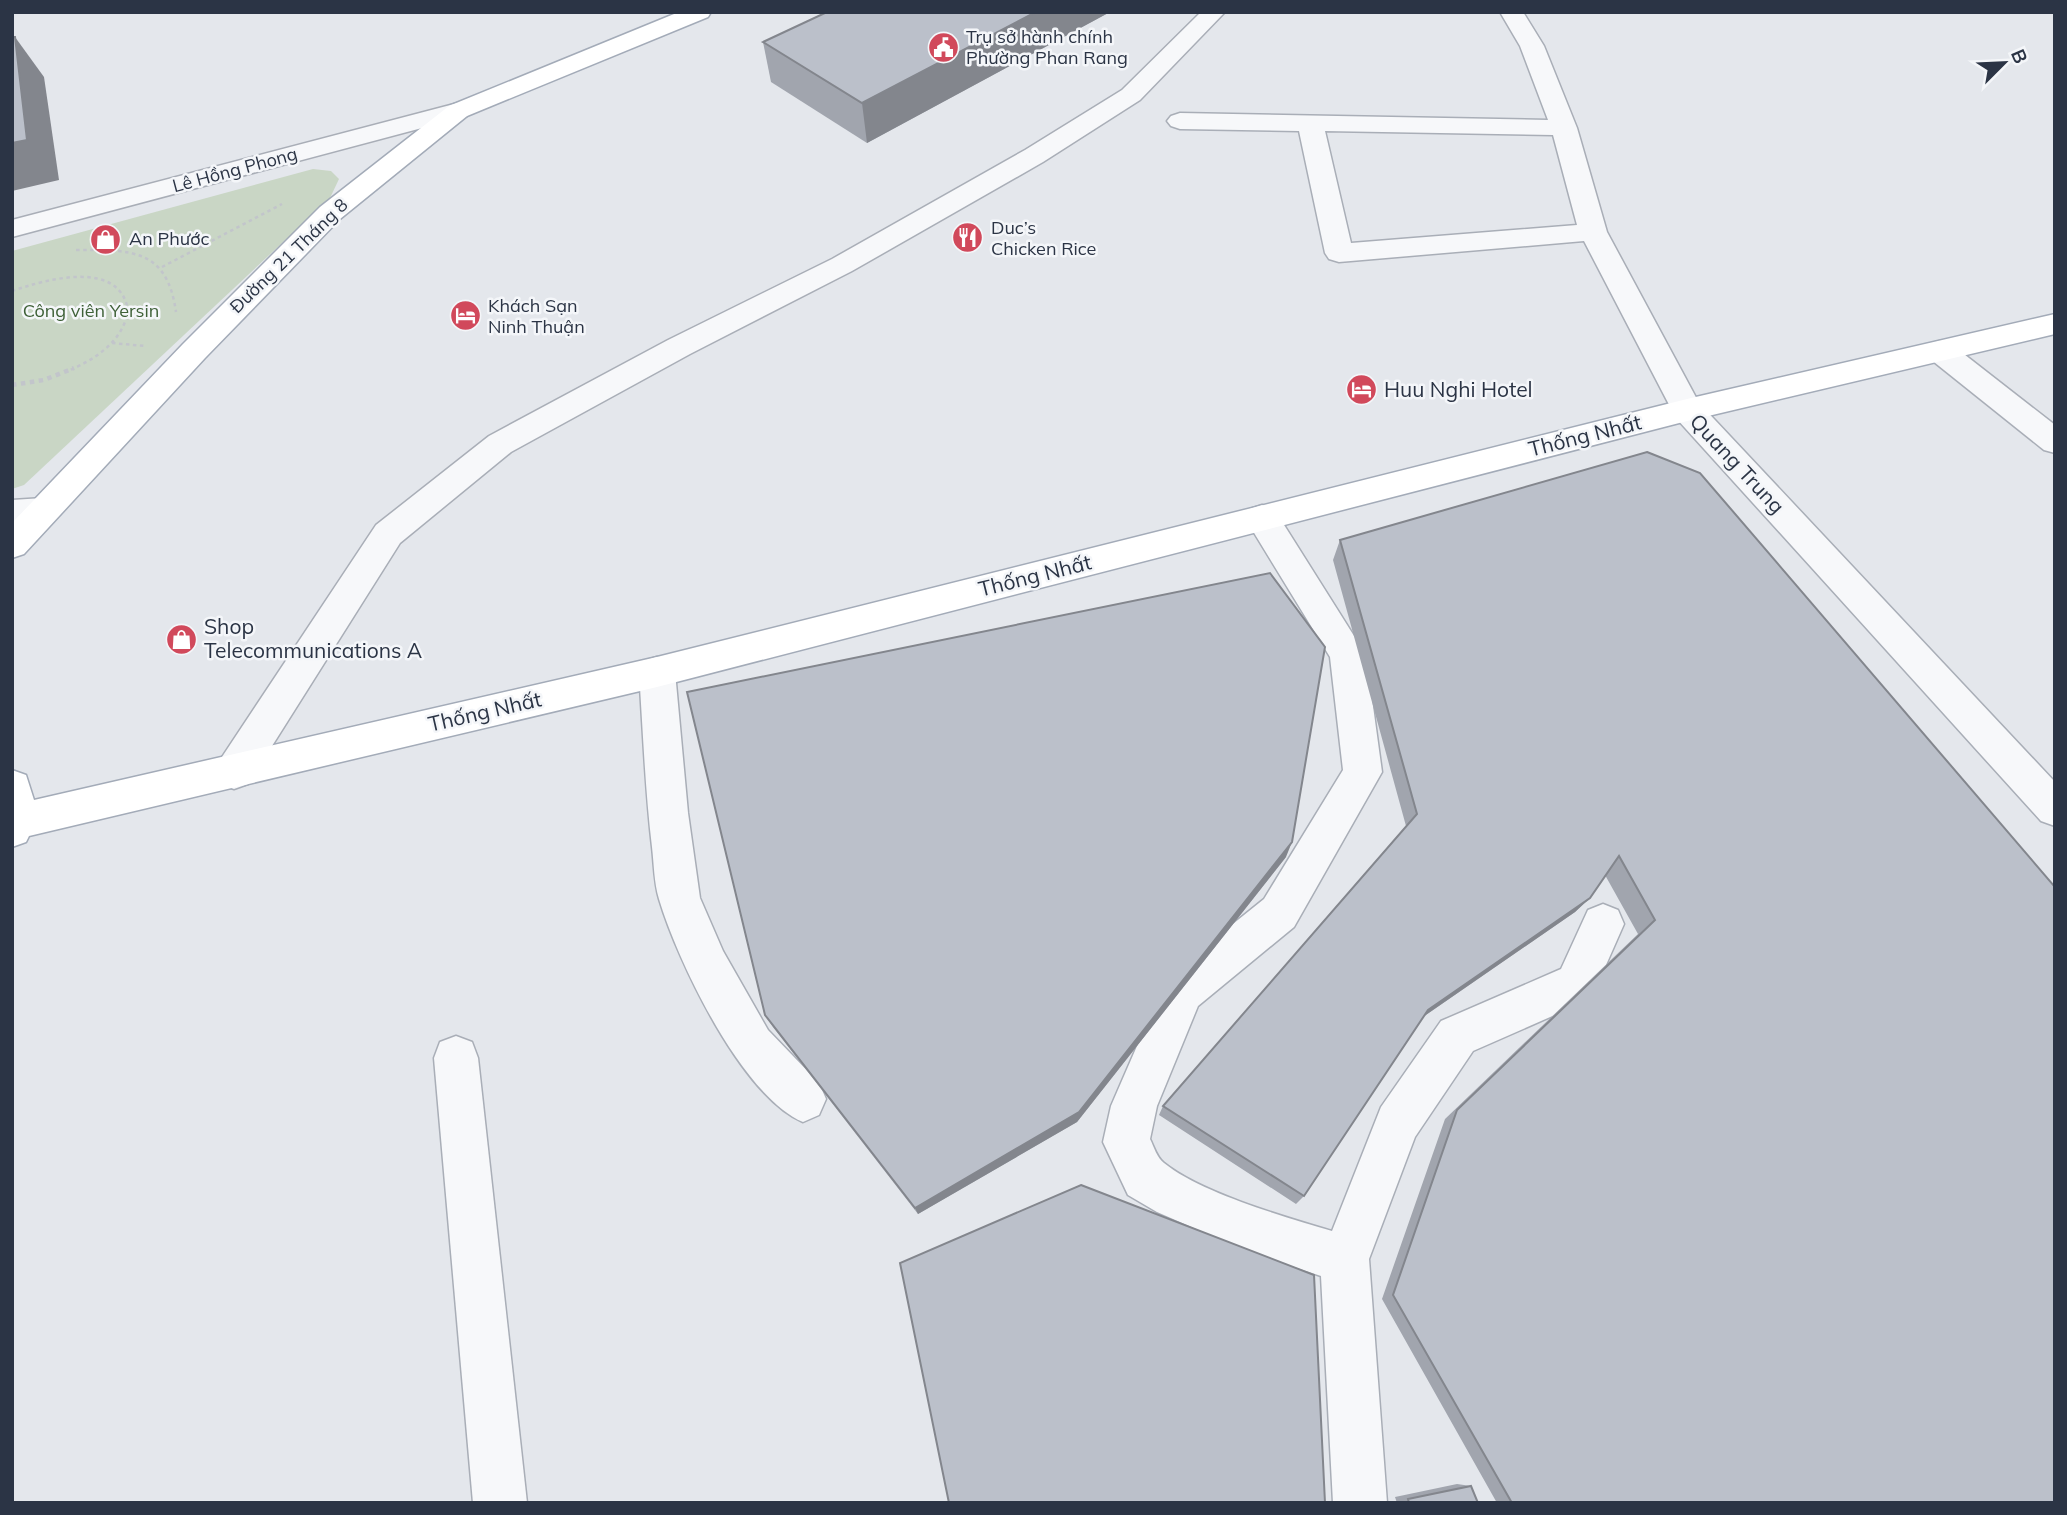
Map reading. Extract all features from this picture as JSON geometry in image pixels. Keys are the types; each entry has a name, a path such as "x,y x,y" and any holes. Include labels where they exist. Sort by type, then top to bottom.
{"main road":[{"name":"Đường 21 Tháng 8","path":"12,545 28,511 330,213 458,111 700,12"},
{"name":"Thống Nhất","path":"13,813 234,772 657,671 1687,410 2055,324"}],"street":[{"path":"234,772 388,534 500,444 679,347 842,265 1034,156 1131,94 1214,12"},
{"name":"Quang Trung","path":"1511,12 1532,46 1564,128 1593,232 1687,410 2055,809"},
{"name":"Lê Hồng Phong","path":"12,229 458,111"},
{"path":"1180,121 1564,128"},
{"path":"1310,123 1339,253 1593,232"},
{"path":"1940,351 2055,442"},
{"path":"1262,518 1348,655 1363,772 1279,913 1182,992 1134,1106 1126,1142 1145,1178 1174,1195 1266,1235 1345,1259"},
{"path":"657,671 668,813 679,898 708,965 752,1046 803,1099"},
{"path":"1360,1503 1345,1259 1397,1123 1457,1036 1576,984 1602,924"},
{"path":"456,1058 500,1503"}],"path":[{"path":"162,267 284,203"},
{"path":"70,250 122,251 144,255 162,267 175,301 176,321"},
{"path":"12,291 52,280 97,279 116,288 127,301 128,316 120,333 104,350 81,366 52,377 12,385"}],"green space":[{"name":"Công viên Yersin","path":"313,169 331,171 339,179 330,198 24,485 12,489 12,251"}],"building":[{"path":"827,12 1036,12 862,103 763,42"},
{"path":"12,37 15,37 27,140 12,143"},
{"path":"1647,452 1700,473 2055,887 2055,1503 1512,1503 1393,1295 1457,1110 1655,920 1619,856 1590,898 1428,1010 1304,1196 1163,1106 1417,814 1340,540"},
{"path":"1270,573 1325,647 1292,842 1079,1112 915,1208 765,1015 687,692"},
{"path":"1081,1185 1314,1275 1325,1503 949,1503 900,1263"},
{"path":"1471,1486 1478,1503 1409,1503 1408,1499"}],"place":[{"name":"Trụ sở hành chính Phường Phan Rang","path":"943,47"},
{"name":"Duc’s Chicken Rice","path":"968,238"},
{"name":"An Phước","path":"106,239"},
{"name":"Khách Sạn Ninh Thuận","path":"465,316"},
{"name":"Huu Nghi Hotel","path":"1361,390"},
{"name":"Shop Telecommunications A","path":"181,639"}]}
